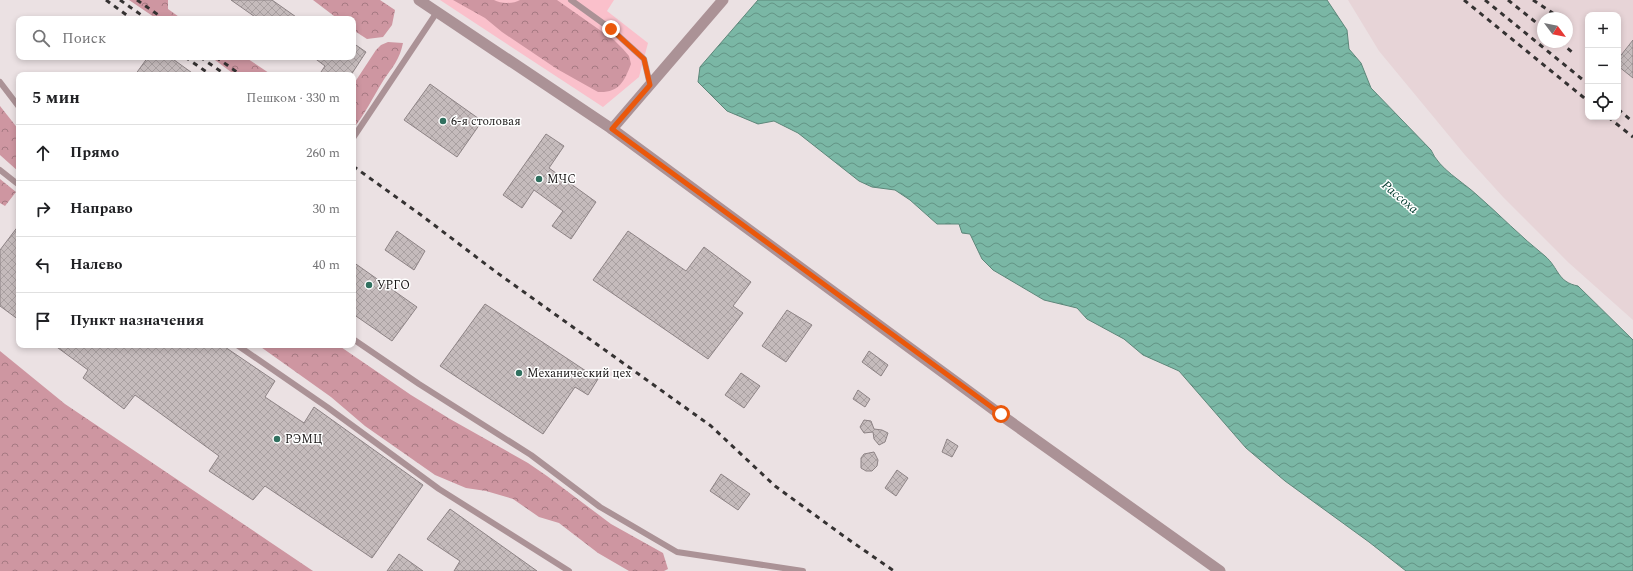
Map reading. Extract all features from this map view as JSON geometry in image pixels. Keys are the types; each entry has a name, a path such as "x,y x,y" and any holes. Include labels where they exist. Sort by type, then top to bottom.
{"street":[{"path":"419,0 612,129 1001,414 1220,571"},
{"path":"612,129 723,0"}],"lane":[{"path":"571,0 611,29 644,59 650,85"},
{"path":"356,134 437,12"},
{"path":"0,82 16,103"},
{"path":"0,170 16,183"},
{"path":"356,341 419,384 531,455 600,507 677,552 803,571"},
{"path":"241,348 439,489 569,571"}],"shaded area":[{"path":"440,0 614,0 607,11 648,43 639,77 603,107"},
{"path":"1348,0 1633,0 1633,320 1569,263 1503,197 1465,155 1379,51"}],"green space":[{"path":"129,0 168,0 168,9 178,16 153,16"},
{"path":"313,0 380,0 395,10 392,25 383,37 367,39 356,32 356,16 334,16"},
{"path":"453,0 494,0 507,3 520,0 557,0 614,40 629,56 631,64 620,85 611,91 598,92 557,69 502,32 485,18"},
{"path":"388,42 403,43 400,54 395,63 356,124 356,80 376,50 381,45"},
{"path":"215,60 250,60 268,72 231,72"},
{"path":"0,106 16,126 16,169 0,155"},
{"path":"0,179 16,192 5,206 0,203"},
{"path":"262,348 342,348 411,395 528,463 611,524 663,553 668,569 664,571 629,571 598,553 559,523 539,517 513,499 486,491 466,488 435,475 365,426 331,397"},
{"path":"0,351 65,404 313,571 0,571"}],"water":[{"name":"Рассоха","path":"758,0 1327,0 1347,30 1349,49 1361,63 1371,88 1431,150 1439,163 1445,169 1477,195 1545,256 1562,278 1571,284 1578,286 1633,340 1633,571 1406,571 1285,481 1246,448 1179,371 1143,355 1124,339 1087,319 1077,308 1044,300 993,270 982,259 970,234 962,233 959,224 937,224 910,200 895,190 872,187 859,181 798,133 774,121 758,124 727,111 698,82 700,67"}],"building":[{"path":"231,0 272,0 295,16 254,16"},
{"path":"1633,40 1633,78 1621,68 1621,55"},
{"path":"356,45 366,52 353,72 321,72 325,66 317,60 356,60"},
{"path":"146,60 174,60 191,72 137,72"},
{"name":"6-я столовая","path":"430,84 482,121 457,157 404,120"},
{"name":"МЧС","path":"546,134 564,146 549,168 596,202 571,239 552,226 563,211 534,190 522,208 503,195"},
{"path":"16,229 16,318 0,306 0,250"},
{"path":"397,231 425,251 414,270 385,250"},
{"path":"628,231 686,271 704,247 751,282 733,306 743,313 708,359 593,280"},
{"name":"УРГО","path":"356,264 417,307 392,341 356,316"},
{"name":"Механический цех","path":"485,304 598,379 588,395 575,387 543,434 440,366"},
{"path":"787,310 812,325 786,362 762,346"},
{"name":"РЭМЦ","path":"58,348 226,348 275,381 265,397 304,423 314,407 423,485 372,558 265,486 253,500 209,471 219,456 135,395 124,409 83,378 88,370"},
{"path":"869,351 888,365 881,376 862,362"},
{"path":"741,373 760,386 744,408 725,395"},
{"path":"858,390 870,399 865,407 853,399"},
{"path":"864,420 871,421 874,429 882,430 888,433 885,442 879,445 874,439 873,432 864,433 860,427"},
{"path":"947,439 958,446 952,457 942,452"},
{"path":"874,452 878,460 877,466 872,471 866,471 861,468 861,458 864,454"},
{"path":"897,470 908,478 896,496 885,488"},
{"path":"721,474 750,494 738,510 710,491"},
{"path":"450,509 537,571 454,571 460,561 427,539"},
{"path":"399,554 423,571 387,571"}],"railway":[{"path":"106,0 128,16"},
{"path":"120,0 143,16"},
{"path":"137,0 160,16"},
{"path":"1464,0 1585,99"},
{"path":"1485,0 1585,82"},
{"path":"1508,0 1537,23"},
{"path":"1533,0 1551,12"},
{"path":"1567,48 1572,52"},
{"path":"189,60 207,72"},
{"path":"204,60 222,72"},
{"path":"220,60 237,72"},
{"path":"1621,112 1633,122"},
{"path":"1612,120 1633,137"},
{"path":"356,168 496,272 711,426 775,486 894,571"}],"place":[{"name":"6-я столовая","path":"443,121"},
{"name":"МЧС","path":"539,179"},
{"name":"УРГО","path":"369,285"},
{"name":"Механический цех","path":"519,373"},
{"name":"РЭМЦ","path":"277,439"}],"route":[{"path":"611,29 644,59 650,85 612,129 1001,414"}]}
